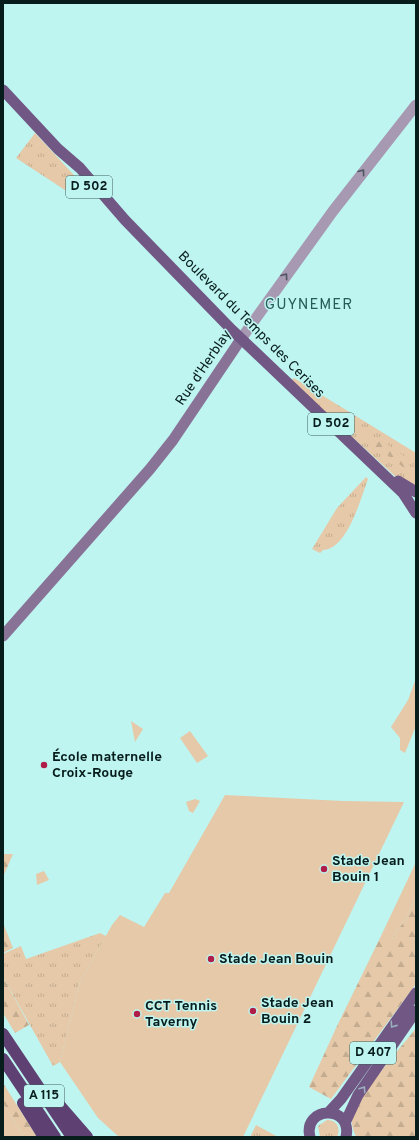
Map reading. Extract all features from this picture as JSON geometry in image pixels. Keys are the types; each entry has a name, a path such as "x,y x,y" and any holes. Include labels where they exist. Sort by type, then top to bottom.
{"highway":[{"name":"A 115","path":"3,1034 16,1056 72,1137"},
{"path":"16,1056 87,1137"},
{"name":"A 115","path":"3,1059 55,1137"},
{"path":"3,1071 44,1137"}],"main road":[{"name":"Boulevard du Temps des Cerises","path":"3,90 58,149 80,168 125,220 377,466 403,493 414,510"},
{"name":"Rue d'Herblay","path":"3,636 155,464 244,335"},
{"name":"Boulevard du Temps des Cerises","path":"377,466 416,493"},
{"path":"414,510 412,500 416,493"},
{"name":"D 407","path":"329,1112 341,1099 416,993"},
{"name":"D 407","path":"345,1123 358,1095 416,1011"},
{"path":"310,1137 309,1129 314,1119 318,1115 329,1112 339,1116 345,1123 346,1137"}],"street":[{"name":"Rue d'Herblay","path":"244,335 272,293 333,211 416,105"}],"green space":[{"path":"35,133 84,186 83,195 78,197 71,194 16,158"},
{"path":"294,378 416,453 416,488 396,477 291,381"},
{"path":"380,440 407,458 407,470 375,446"},
{"path":"366,477 368,479 357,510 346,533 332,548 323,550 320,553 312,549 337,508"},
{"path":"416,678 416,726 405,753 400,750 400,738 391,727 408,700"},
{"path":"131,721 143,729 135,742"},
{"path":"190,731 208,756 197,763 180,738"},
{"name":"Stade Jean Bouin","path":"225,795 343,801 404,802 243,1137 119,1137 98,1118 60,1062 80,982 112,925 120,915 144,927 165,893 169,893"},
{"path":"195,799 200,801 193,813 189,811 186,802"},
{"path":"3,854 13,854 3,877"},
{"path":"416,862 416,897 407,917 392,938 380,938"},
{"path":"44,871 49,880 37,885 36,874"},
{"path":"416,897 416,984 331,1099 309,1087 380,938 392,938 407,917"},
{"path":"3,923 13,948 3,953"},
{"path":"100,933 106,936 80,982 60,1062 53,1066 3,977 3,954 21,946 26,959"},
{"path":"3,977 29,1025 15,1033 3,1013"},
{"path":"416,1028 416,1137 356,1137 352,1119 362,1098"},
{"path":"3,1083 37,1137 24,1137 3,1104"},
{"path":"3,1104 5,1107 24,1137 4,1137"},
{"path":"327,1120 336,1123 339,1131 337,1137 320,1137 318,1126"},
{"path":"256,1125 278,1137 250,1137"}],"place":[{"name":"École maternelle Croix-Rouge","path":"44,765"},
{"name":"Stade Jean Bouin 1","path":"324,869"},
{"name":"Stade Jean Bouin","path":"211,959"},
{"name":"Stade Jean Bouin 2","path":"253,1011"},
{"name":"CCT Tennis Taverny","path":"137,1014"}],"district":[{"name":"GUYNEMER","path":"309,305"}]}
